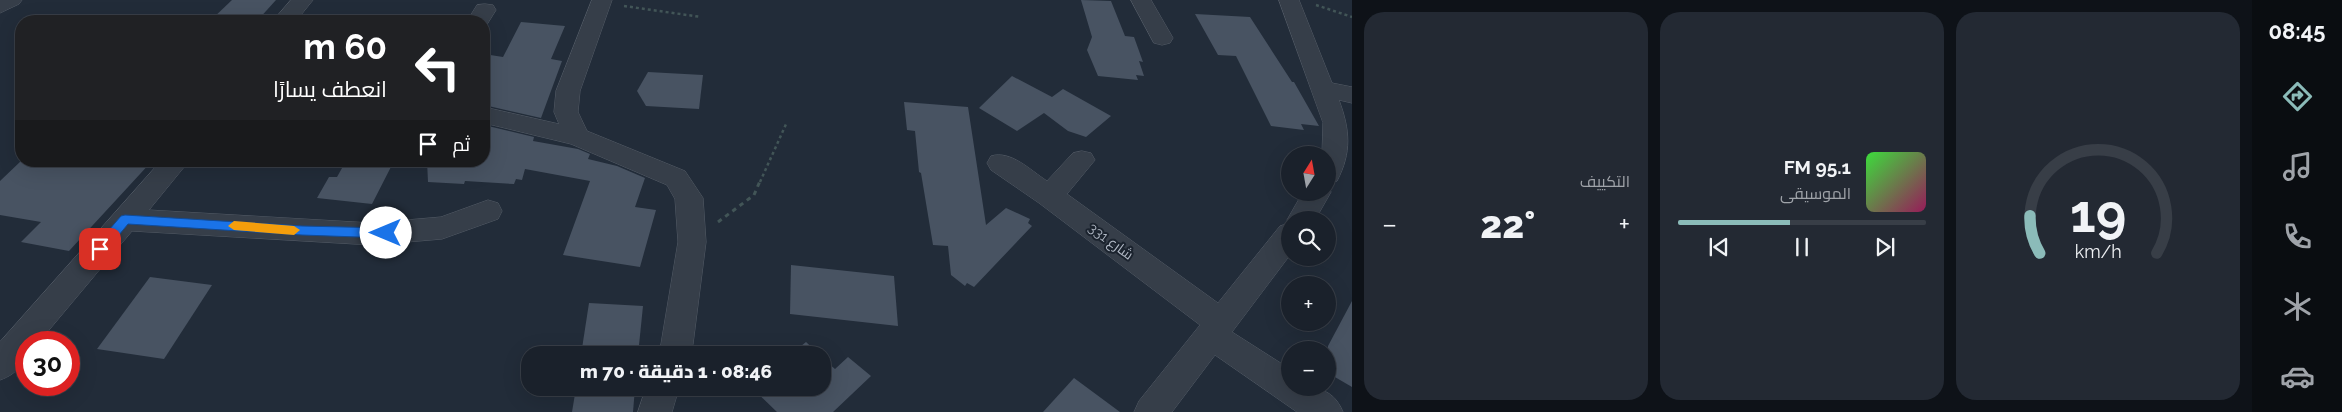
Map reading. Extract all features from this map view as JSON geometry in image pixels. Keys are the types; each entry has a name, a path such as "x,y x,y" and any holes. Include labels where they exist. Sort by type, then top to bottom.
{"street":[{"path":"0,7 12,0"},
{"path":"289,15 303,0"},
{"path":"1141,0 1162,38"},
{"path":"577,137 566,112 568,91 602,1"},
{"path":"1298,1 1322,89 1335,123 1336,148"},
{"path":"1322,89 1352,95"},
{"path":"490,116 577,137 676,178 689,198 692,242 676,346"},
{"path":"1049,196 1082,160"},
{"name":"شارع 331","path":"1000,163 1049,196 1216,329 1326,412"},
{"path":"0,365 171,167"},
{"path":"125,220 372,234 442,228 488,212"},
{"path":"1151,412 1281,246"},
{"path":"655,412 660,396"}],"path":[{"path":"602,1 701,17"},
{"path":"1298,1 1352,17"},
{"path":"692,242 754,195 787,122"}],"building":[{"path":"232,0 276,0 262,15 216,15"},
{"path":"1081,0 1111,1 1125,36 1134,37 1143,62 1139,61 1144,76 1136,75 1138,80 1098,76 1087,50 1092,37"},
{"path":"1195,14 1250,17 1292,82 1294,82 1319,126 1301,124 1304,130 1271,126 1236,56 1218,55"},
{"path":"521,22 565,26 551,59 562,61 541,118 490,106 490,55 503,57"},
{"path":"648,72 703,75 699,109 646,106 637,91"},
{"path":"1012,76 1052,97 1063,89 1111,116 1086,137 1068,131 1044,113 1017,131 979,108"},
{"path":"904,102 968,107 986,225 1006,208 1030,219 1028,223 1032,226 974,287 967,283 965,286 951,275 948,246 933,245 921,173 919,172 915,131 907,130"},
{"path":"490,126 534,137 533,141 578,149 590,154 588,159 617,166 645,178 635,207 656,210 640,267 563,255 590,181 525,169 522,180 516,179 514,184 465,181 464,184 428,182 427,167 490,167"},
{"path":"15,167 146,167 69,251 21,242 41,222 0,215 0,181"},
{"path":"343,167 391,167 372,204 317,198 329,177 337,177"},
{"path":"791,265 894,276 898,326 790,314"},
{"path":"150,277 212,285 164,359 97,349"},
{"path":"1352,301 1352,387 1336,378 1336,341 1331,341"},
{"path":"589,303 643,306 639,346 582,346"},
{"path":"806,342 810,346 801,346"},
{"path":"848,357 871,376 833,412 777,412 760,396 831,396 831,366 835,369"},
{"path":"1074,378 1120,412 1043,412"},
{"path":"575,396 634,396 633,412 572,412"}],"slow traffic":[{"path":"234,226 294,230"}],"route":[{"path":"100,249 125,220 250,226 302,231 386,233"}]}
